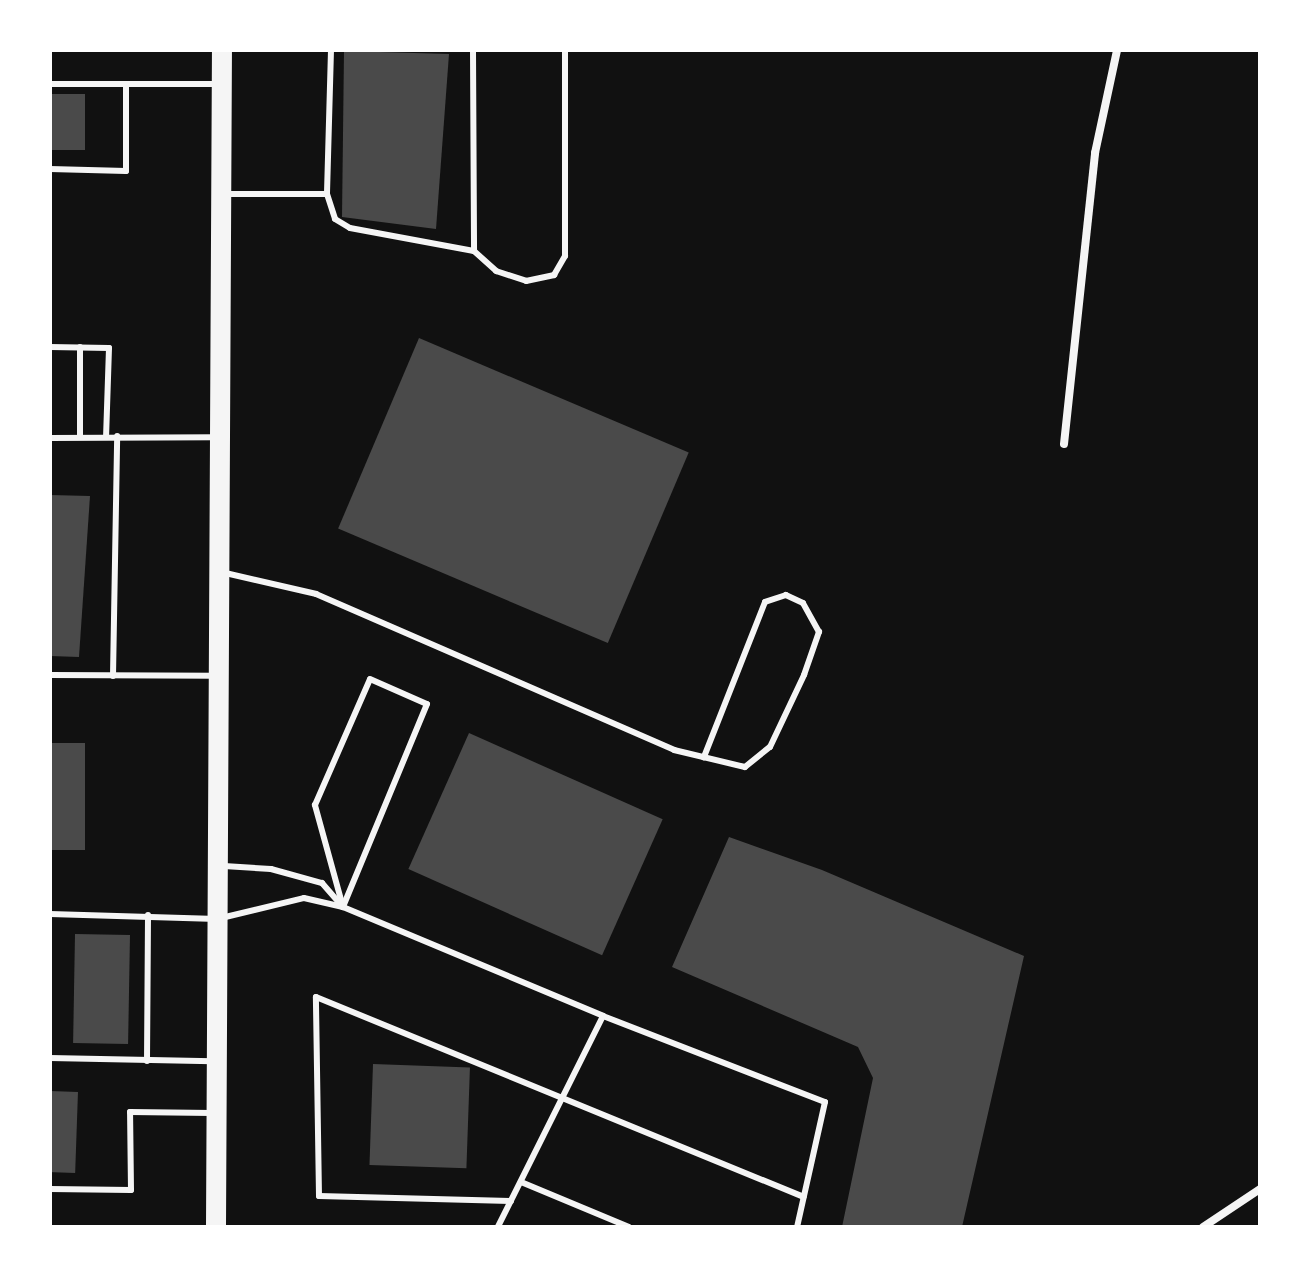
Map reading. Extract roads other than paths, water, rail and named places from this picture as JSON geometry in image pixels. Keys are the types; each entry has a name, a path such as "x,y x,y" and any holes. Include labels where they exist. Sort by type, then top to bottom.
{"main road":[{"path":"216,1227 221,51"}],"street":[{"path":"1064,444 1095,153 1117,50"},
{"path":"1203,1227 1260,1189"}],"lane":[{"path":"331,50 327,194 335,219 350,228 474,251 496,271 526,281 554,275 565,256 565,50"},
{"path":"473,50 474,251"},
{"path":"50,84 221,84"},
{"path":"50,169 126,171 126,85"},
{"path":"220,194 327,194"},
{"path":"50,347 109,348 106,437"},
{"path":"80,347 80,437"},
{"path":"113,676 117,436"},
{"path":"50,438 219,438"},
{"path":"218,571 316,594 660,744 704,757 745,767 770,747 819,632 803,603 786,595 765,602 704,757"},
{"path":"50,675 218,676"},
{"path":"370,679 427,704 343,907 315,805 370,679"},
{"path":"218,858 225,868 271,869 322,883 343,907"},
{"path":"50,914 217,919 304,898 343,907 603,1016 825,1102 797,1227"},
{"path":"147,1061 148,915"},
{"path":"511,1201 319,1196 316,997 804,1197"},
{"path":"498,1227 603,1016"},
{"path":"50,1058 217,1061"},
{"path":"50,1189 131,1190 130,1112 216,1113"},
{"path":"521,1182 629,1227"}]}
